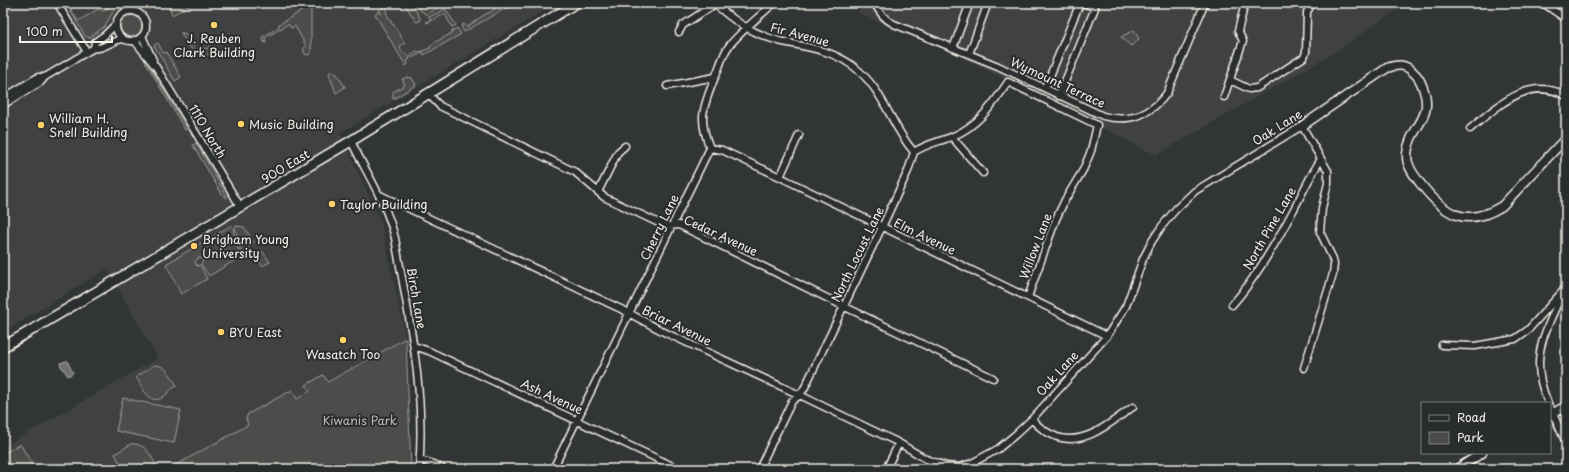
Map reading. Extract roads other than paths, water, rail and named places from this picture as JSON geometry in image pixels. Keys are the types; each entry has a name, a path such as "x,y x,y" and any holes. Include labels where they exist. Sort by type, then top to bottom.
{"main road":[{"name":"900 East","path":"4,342 351,141 576,3"}],"street":[{"path":"57,3 87,52"},
{"path":"710,148 704,134 703,111 728,48 774,3"},
{"name":"Wymount Terrace","path":"875,3 878,12 886,20 998,66 1059,96 1112,119 1130,119 1147,112 1155,107 1168,93 1205,3"},
{"path":"953,48 970,3"},
{"path":"969,54 988,3"},
{"path":"1045,88 1080,3"},
{"path":"1059,96 1095,8 1084,3"},
{"path":"1224,97 1243,41 1238,31 1245,3"},
{"path":"1230,80 1249,88 1257,88 1304,57 1306,52 1307,12 1312,3"},
{"path":"1543,3 1566,19"},
{"path":"679,32 683,25 714,4"},
{"name":"Fir Avenue","path":"714,4 747,29 777,40 834,54 852,65 864,75 879,93 900,133 914,152"},
{"path":"3,104 94,48 99,49 116,40 134,40 142,36 146,27 144,18 136,12 126,11 119,17 116,24 105,35 95,42 94,48"},
{"path":"116,24 117,31 123,39"},
{"path":"142,36 156,67"},
{"path":"134,40 156,67"},
{"name":"Oak Lane","path":"966,465 998,449 1032,418 1107,336 1126,306 1142,259 1152,241 1176,209 1195,191 1302,126 1387,68 1397,64 1405,66 1413,71 1419,78 1426,97 1427,106 1410,142 1407,153 1410,168 1434,201 1446,211 1459,216 1474,217 1490,214 1502,206 1566,138"},
{"name":"1110 North","path":"156,67 240,206"},
{"path":"3,98 38,78 45,77"},
{"path":"667,86 715,78"},
{"name":"Willow Lane","path":"952,137 982,117 995,102 1008,82 1097,125 1091,151 1083,170 1056,219 1028,297"},
{"path":"1470,129 1495,108 1517,94 1530,90 1542,89 1556,91 1566,96"},
{"name":"Cedar Avenue","path":"427,93 440,106 575,172 604,197 665,226 679,225 844,307 992,378"},
{"path":"1302,126 1328,171 1328,182 1322,208 1320,232 1332,257 1333,269 1304,368"},
{"path":"780,177 799,135"},
{"path":"914,152 930,144 952,137 983,173"},
{"name":"Birch Lane","path":"351,141 380,195 391,221 395,238 414,346 421,441 419,469"},
{"path":"598,192 618,152 626,146"},
{"name":"Elm Avenue","path":"710,148 722,150 780,177 1107,336"},
{"name":"Cherry Lane","path":"553,469 710,148"},
{"name":"North Locust Lane","path":"759,469 792,401 800,395 805,387 908,171 914,152"},
{"name":"North Pine Lane","path":"1232,305 1248,288 1290,217 1313,171 1321,159"},
{"name":"Briar Avenue","path":"380,195 629,313 666,333 800,395 899,443 926,459 946,468 966,465"},
{"path":"1442,345 1475,346 1515,339 1528,330 1564,288"},
{"path":"1548,402 1543,392 1539,373 1539,353 1544,335 1564,288"},
{"name":"Ash Avenue","path":"414,346 429,351 679,469"},
{"path":"1566,406 1551,412 1566,443"},
{"path":"1032,418 1041,428 1053,435 1060,438 1077,439 1092,434 1133,407"},
{"path":"886,469 899,443"},
{"path":"1457,469 1480,454"},
{"path":"420,460 444,469"}],"place":[{"name":"J. Reuben Clark Building","path":"214,25"},
{"name":"Music Building","path":"241,124"},
{"name":"William H. Snell Building","path":"41,125"},
{"name":"Taylor Building","path":"332,204"},
{"name":"Brigham Young University","path":"194,246"},
{"name":"BYU East","path":"221,332"},
{"name":"Wasatch Too","path":"343,340"}],"park label":[{"name":"Kiwanis Park","path":"360,420"}]}
